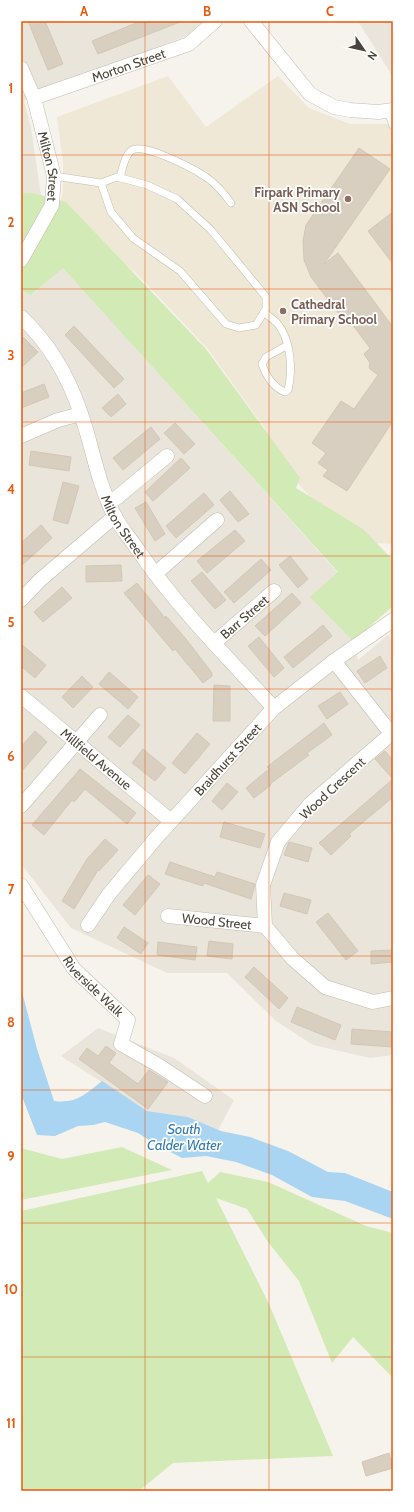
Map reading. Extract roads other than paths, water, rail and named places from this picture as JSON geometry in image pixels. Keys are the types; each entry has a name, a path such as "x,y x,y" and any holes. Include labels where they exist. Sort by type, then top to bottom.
{"street":[{"name":"Morton Street","path":"34,98 189,44 215,21"},
{"path":"251,21 310,94 334,107 378,112 391,110"},
{"name":"Milton Street","path":"21,68 34,98 54,176 52,205 21,260"},
{"name":"Milton Street","path":"21,317 47,347 58,363 81,414 100,484 112,510 155,574 214,643 274,708"},
{"path":"21,436 58,420 81,414"},
{"path":"21,600 167,456"},
{"path":"155,574 217,520"},
{"name":"Barr Street","path":"214,643 274,591"},
{"name":"Braidhurst Street","path":"88,925 109,894 171,821 274,708 334,661 393,620"},
{"name":"Wood Crescent","path":"265,926 263,885 278,842 310,804 392,735 334,661"},
{"name":"Millfield Avenue","path":"21,696 171,821"},
{"path":"21,806 100,715"},
{"name":"Riverside Walk","path":"21,885 74,969 128,1020 121,1044 158,1065 205,1096"},
{"name":"Wood Street","path":"168,916 265,926"},
{"path":"265,926 292,958 325,988 373,1002 393,998"}],"lane":[{"path":"391,110 393,126"},
{"path":"120,178 128,154 132,150 139,148 168,158 204,176 224,193 231,203"},
{"path":"54,176 101,183 117,177 147,185 177,199 211,230 266,297 266,309 256,325 239,328 226,324 180,271 133,238 111,212 101,183"},
{"path":"264,312 276,322 282,332 292,365 292,375 288,390 285,392 278,389 270,379 262,364 266,357 286,346"}],"water":[{"name":"South Calder Water","path":"21,988 37,1049 54,1101 69,1101 80,1097 102,1081 147,1111 188,1117 221,1131 250,1137 288,1151 328,1172 345,1173 393,1192 393,1219 345,1201 312,1197 272,1175 236,1162 206,1156 182,1158 138,1133 105,1122 93,1125 78,1126 55,1136 37,1135 21,1094"}],"place":[{"name":"Firpark Primary ASN School","path":"348,199"},
{"name":"Cathedral Primary School","path":"283,311"}]}
